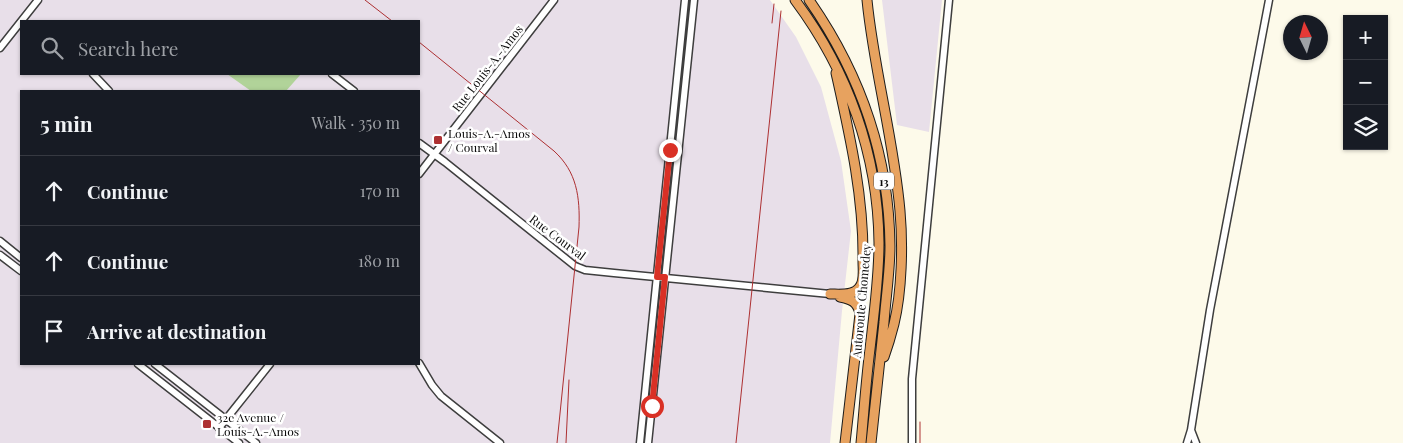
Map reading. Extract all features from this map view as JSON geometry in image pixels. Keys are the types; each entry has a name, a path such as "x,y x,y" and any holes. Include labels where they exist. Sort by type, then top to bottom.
{"highway":[{"name":"Autoroute Chomedey","path":"795,0 832,57 849,93 862,132 873,178 877,212 878,272 861,443"},
{"name":"Autoroute Chomedey","path":"809,0 838,44 857,85 871,122 882,166 888,213 890,252 871,443"},
{"path":"868,0 898,192 901,240 899,286 894,323 878,379"},
{"path":"830,294 852,293 859,289 862,281 863,256 856,165 832,57"},
{"path":"830,294 854,302 860,314 845,443"}],"street":[{"path":"26,19 38,0"},
{"name":"Rue Louis-A.-Amos","path":"420,173 554,0"},
{"path":"648,443 685,0"},
{"path":"640,443 648,362 661,277 694,0"},
{"path":"912,443 912,372 949,0"},
{"path":"1187,443 1191,430 1215,283 1269,0"},
{"path":"0,48 20,26"},
{"path":"94,75 108,90"},
{"path":"333,75 353,90"},
{"name":"Rue Courval","path":"420,144 579,268 830,294"},
{"path":"0,241 20,257"},
{"path":"0,254 20,270"},
{"path":"648,362 656,363"},
{"path":"139,365 239,443"},
{"path":"156,365 256,443"},
{"path":"219,428 269,365"},
{"path":"420,365 441,396 500,443"},
{"path":"1191,430 1196,443"}],"shaded area":[{"path":"0,0 770,0 796,37 821,87 841,161 851,231 830,443 0,443"},
{"path":"882,0 942,0 929,132 897,125"}],"green space":[{"path":"228,75 300,75 287,90 250,90"}],"railway":[{"path":"365,0 391,20"},
{"path":"772,23 774,4"},
{"path":"736,443 781,11"},
{"path":"420,43 554,151 568,168 576,186 579,205 579,227 557,443"},
{"path":"566,443 569,380"},
{"path":"920,422 920,443"}],"place":[{"name":"Louis-A.-Amos / Courval","path":"438,140"},
{"name":"32e Avenue / Louis-A.-Amos","path":"207,424"}],"route":[{"path":"652,406 665,277 657,277 670,150"}]}
